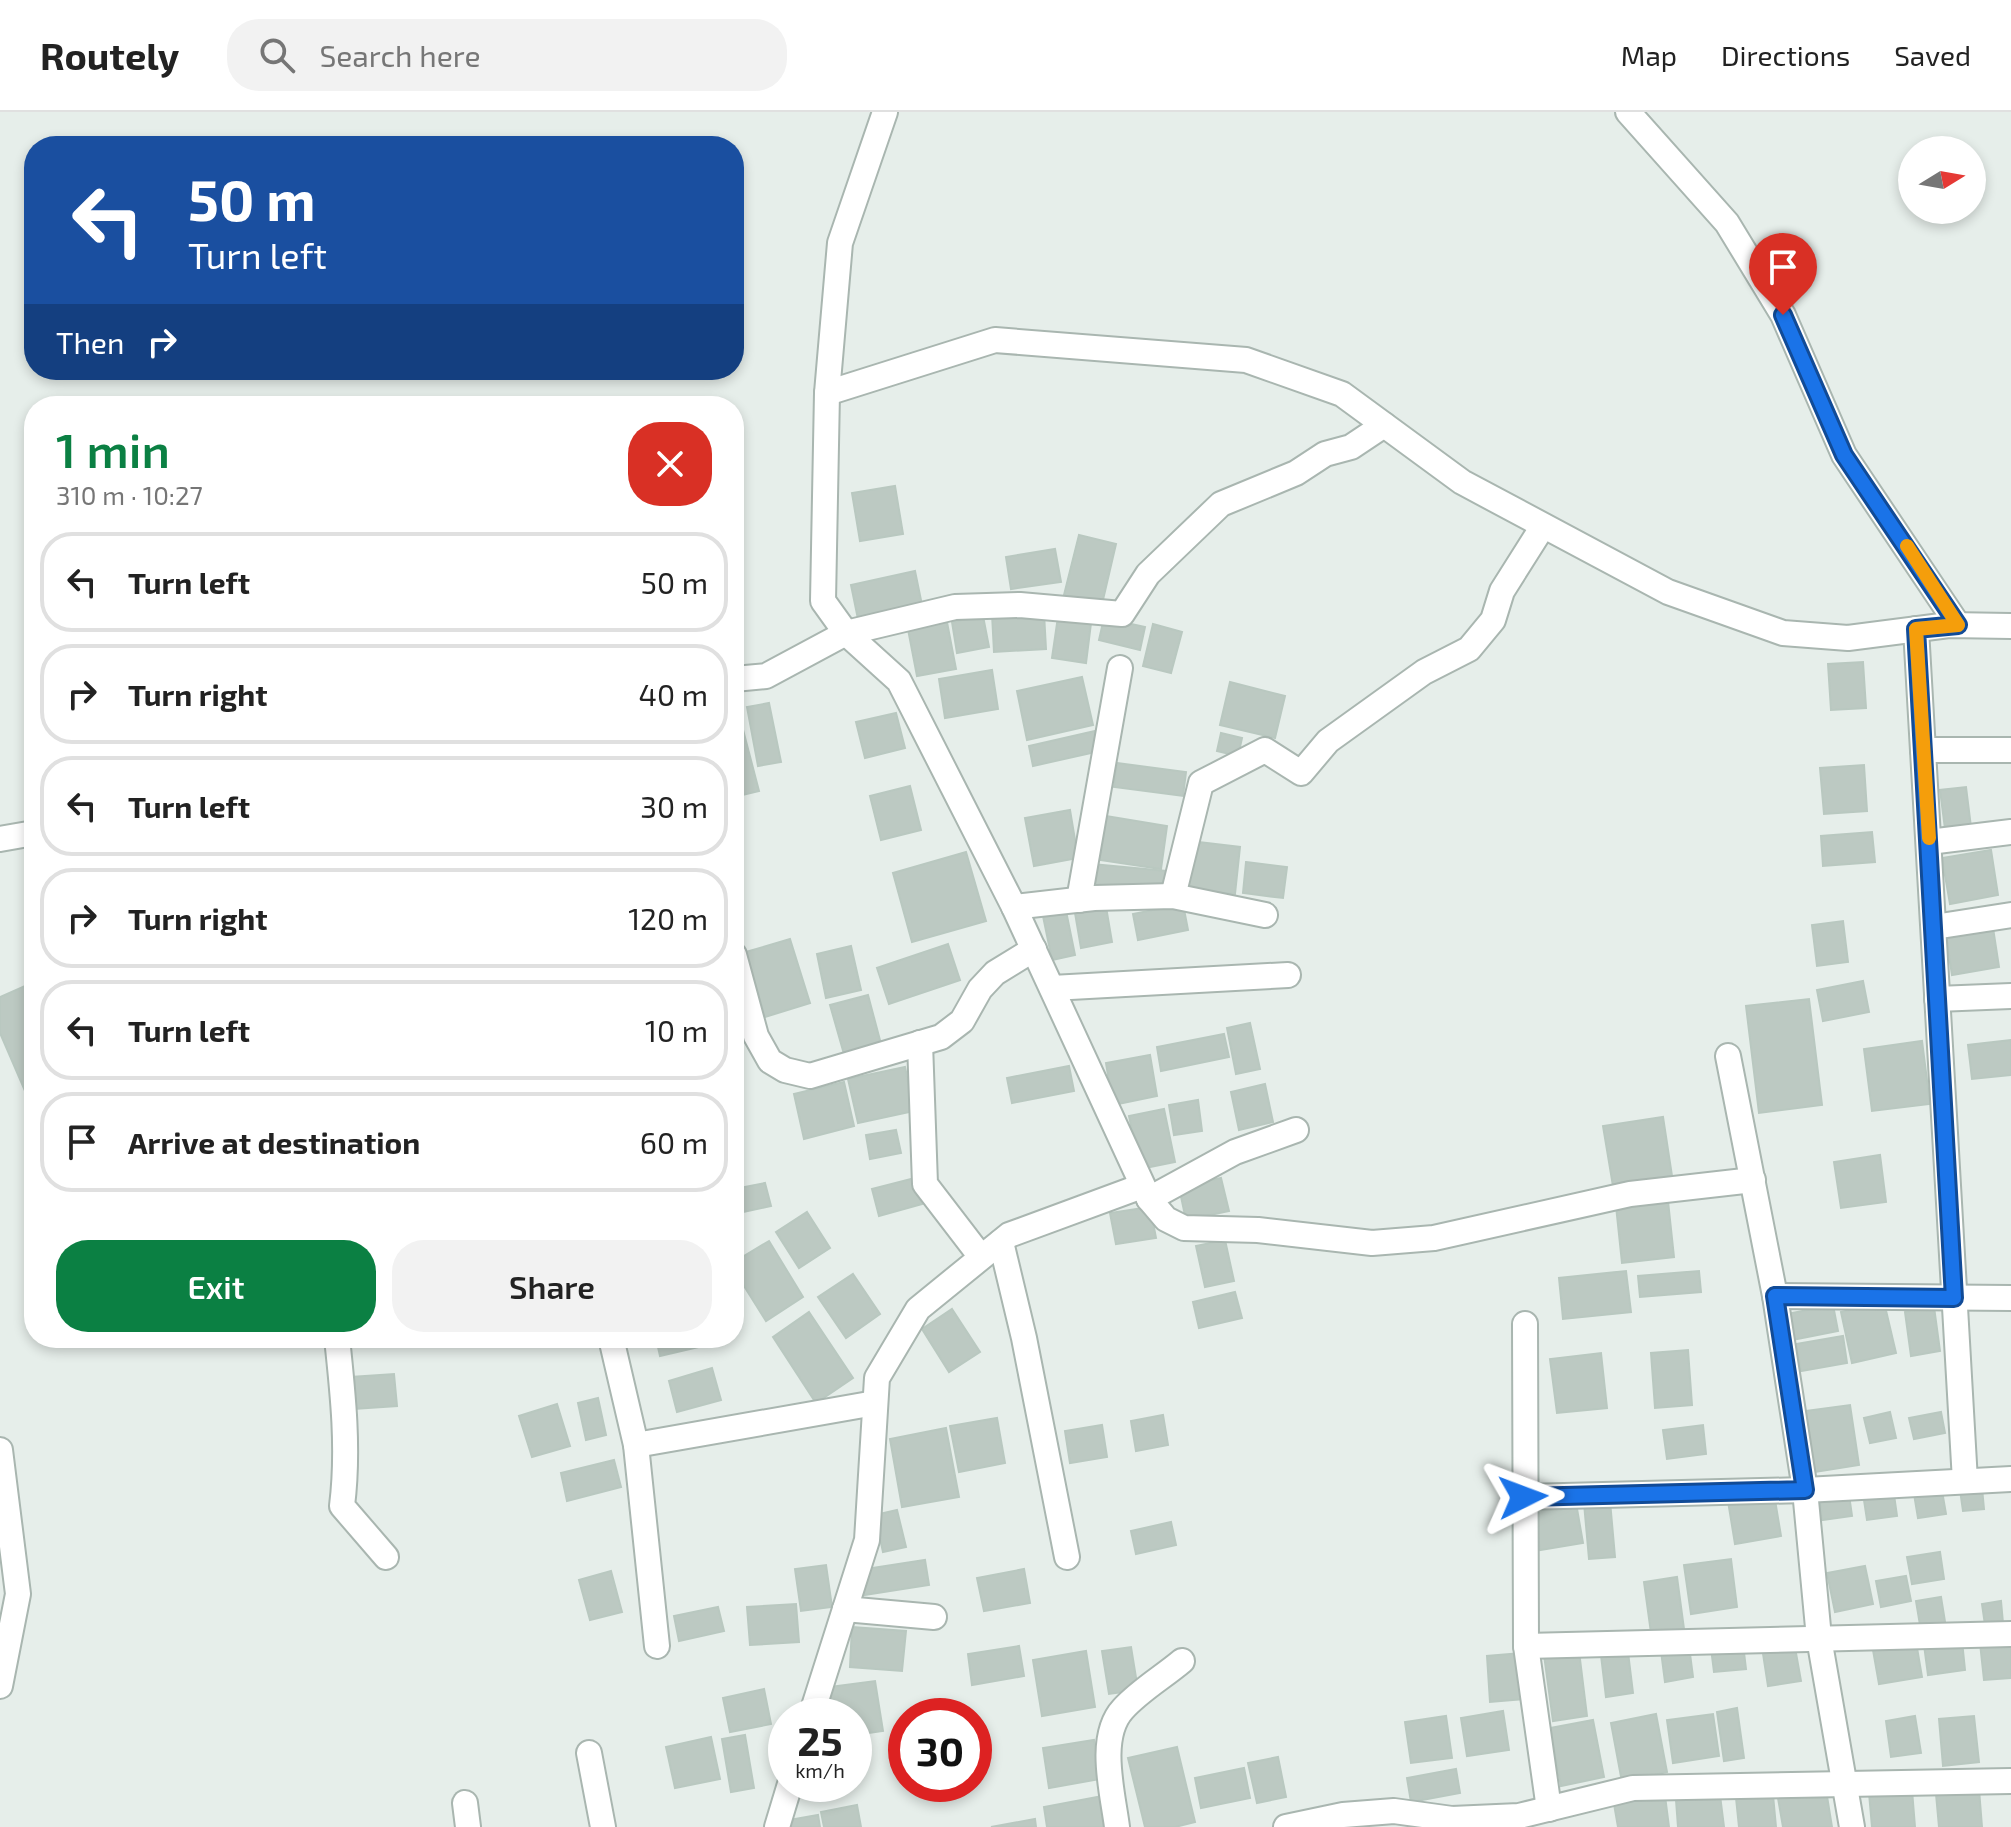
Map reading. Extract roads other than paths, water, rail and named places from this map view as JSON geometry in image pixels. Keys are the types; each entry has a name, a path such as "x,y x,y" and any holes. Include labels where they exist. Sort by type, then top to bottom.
{"street":[{"path":"885,112 840,243 827,393 823,601 846,633 899,681 1014,907 1145,1192 1166,1219 1184,1228 1258,1230 1372,1243 1434,1238 1630,1194 1753,1180"},
{"path":"1628,112 1727,223 1783,315 1844,455 1958,625"},
{"path":"827,393 995,340 1097,346 1190,358 1246,360 1342,394 1462,482 1668,592 1783,633 1848,638 1958,625 2011,626"},
{"path":"744,678 766,676 846,633 891,620 987,603 1122,614 1148,574 1221,504 1296,473 1325,454 1351,447 1384,425"},
{"path":"1173,896 1201,783 1265,750 1301,773 1328,741 1424,672 1469,649 1493,620 1502,591 1543,526"},
{"path":"1916,629 1965,1481"},
{"path":"1079,900 1120,668"},
{"path":"1923,750 2011,750"},
{"path":"1929,842 2011,832"},
{"path":"0,839 24,835"},
{"path":"1014,907 1079,900 1173,896 1265,915"},
{"path":"1934,927 2011,915"},
{"path":"744,1006 770,1061 785,1070 810,1076 941,1037 962,1021 980,989 995,973 1034,949"},
{"path":"1052,988 1288,975"},
{"path":"1937,999 2011,996"},
{"path":"920,1043 925,1184 981,1257"},
{"path":"1728,1056 1775,1296 1805,1490 1819,1638 1842,1784 1852,1827"},
{"path":"817,1698 867,1540 877,1378 918,1309 1009,1235 1145,1192 1235,1152 1296,1130"},
{"path":"1001,1242 1024,1338 1067,1557"},
{"path":"1775,1296 2011,1298"},
{"path":"1525,1324 1523,1497 1526,1646 1549,1809"},
{"path":"338,1348 345,1407 342,1506 386,1557"},
{"path":"613,1348 636,1445 657,1646"},
{"path":"636,1445 875,1403"},
{"path":"0,1450 18,1594 0,1686"},
{"path":"1523,1497 1805,1490 2011,1479"},
{"path":"845,1609 934,1617"},
{"path":"1526,1646 2011,1634"},
{"path":"1117,1827 1109,1759 1113,1730 1121,1711 1182,1661"},
{"path":"589,1753 603,1827"},
{"path":"1286,1827 1343,1815 1394,1811 1452,1819 1519,1816 1633,1788 2011,1781"},
{"path":"777,1827 785,1802"},
{"path":"1480,1819 1515,1827"}]}
